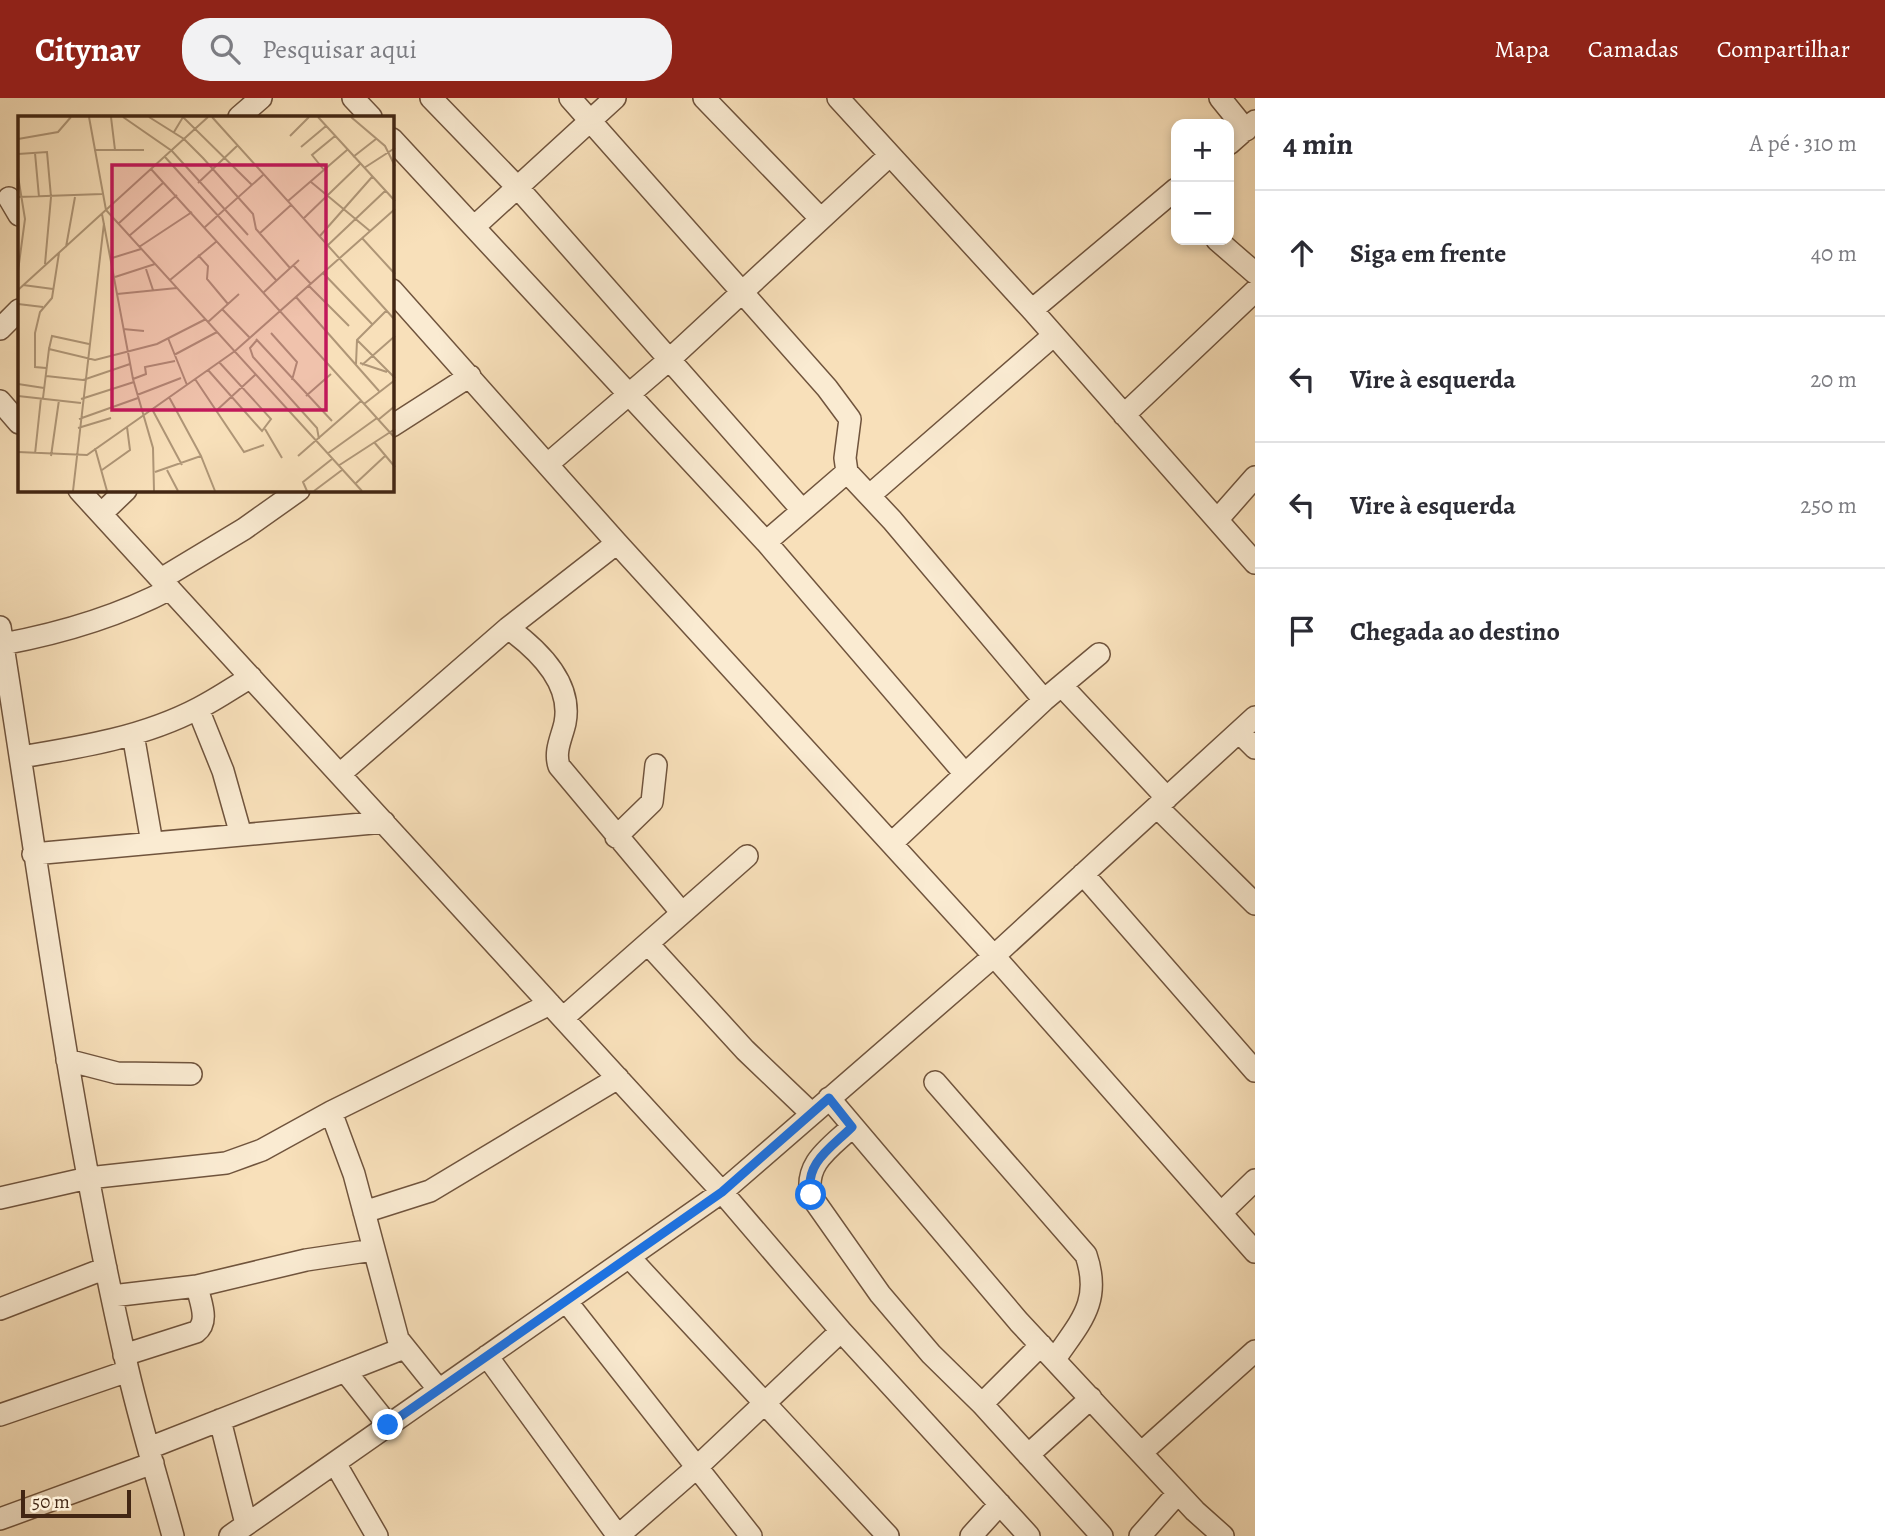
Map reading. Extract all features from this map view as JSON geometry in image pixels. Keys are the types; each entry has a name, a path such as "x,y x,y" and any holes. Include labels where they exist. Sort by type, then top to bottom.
{"street":[{"path":"240,116 261,98"},
{"path":"354,98 371,116"},
{"path":"431,98 519,189 802,510"},
{"path":"570,98 744,291 847,414 850,423 845,458 847,472 870,495 1044,700"},
{"path":"474,227 519,189 615,98"},
{"path":"704,98 820,218"},
{"path":"838,98 1032,310 1255,563"},
{"path":"1220,98 1250,125 1234,139"},
{"path":"394,141 766,542 965,774"},
{"path":"549,463 670,359 889,156"},
{"path":"1032,310 1171,198"},
{"path":"1223,245 1255,273"},
{"path":"394,291 549,463 617,543 994,956 1255,1252"},
{"path":"1124,415 1255,291"},
{"path":"0,329 18,311"},
{"path":"870,495 1054,335"},
{"path":"394,425 470,376"},
{"path":"0,401 18,422"},
{"path":"766,542 847,472"},
{"path":"1217,520 1255,477"},
{"path":"81,492 722,1192 841,1331 1028,1536"},
{"path":"101,514 124,492"},
{"path":"173,1536 126,1363 88,1178 33,855 21,757 1,636 59,632 131,610 296,492"},
{"path":"340,774 508,628 617,543"},
{"path":"508,628 539,654 563,691 567,712 557,753 559,766 615,837 682,913"},
{"path":"892,843 1044,700 1099,654"},
{"path":"21,757 107,743 133,734 198,709 251,677"},
{"path":"1062,686 1162,803 1255,904"},
{"path":"198,709 223,771 242,835"},
{"path":"220,1420 238,1532 722,1192 994,956 1255,718"},
{"path":"1239,732 1255,748"},
{"path":"133,734 152,843"},
{"path":"615,837 652,802 656,765"},
{"path":"33,855 384,822"},
{"path":"0,1198 88,1178 226,1163 285,1139 331,1112 557,1011 648,944 747,856"},
{"path":"1083,874 1255,1071"},
{"path":"648,944 745,1050 812,1114"},
{"path":"67,1060 117,1073 191,1074"},
{"path":"364,1212 430,1191 618,1078"},
{"path":"935,1082 1086,1255 1092,1283 1091,1302 1048,1352 982,1404"},
{"path":"829,1098 1048,1352 1178,1493 1223,1536"},
{"path":"331,1112 342,1137 398,1339 439,1390"},
{"path":"852,1127 815,1162 808,1181 811,1195 880,1294 931,1354 982,1404 1102,1536"},
{"path":"1221,1213 1255,1180"},
{"path":"112,1296 197,1286 294,1262 373,1250"},
{"path":"629,1256 888,1536"},
{"path":"0,1309 106,1268"},
{"path":"0,1415 196,1332 202,1328 204,1318 197,1286"},
{"path":"566,1301 751,1536"},
{"path":"487,1356 618,1536 696,1468 841,1331"},
{"path":"0,1519 151,1455 220,1420 404,1348"},
{"path":"1141,1453 1255,1351"},
{"path":"345,1371 388,1425"},
{"path":"1028,1455 1091,1398"},
{"path":"335,1462 377,1536"},
{"path":"1140,1536 1178,1493"},
{"path":"971,1536 999,1504"}],"route":[{"path":"388,1425 722,1192 829,1098 852,1127 815,1162 808,1181 811,1195"}]}
